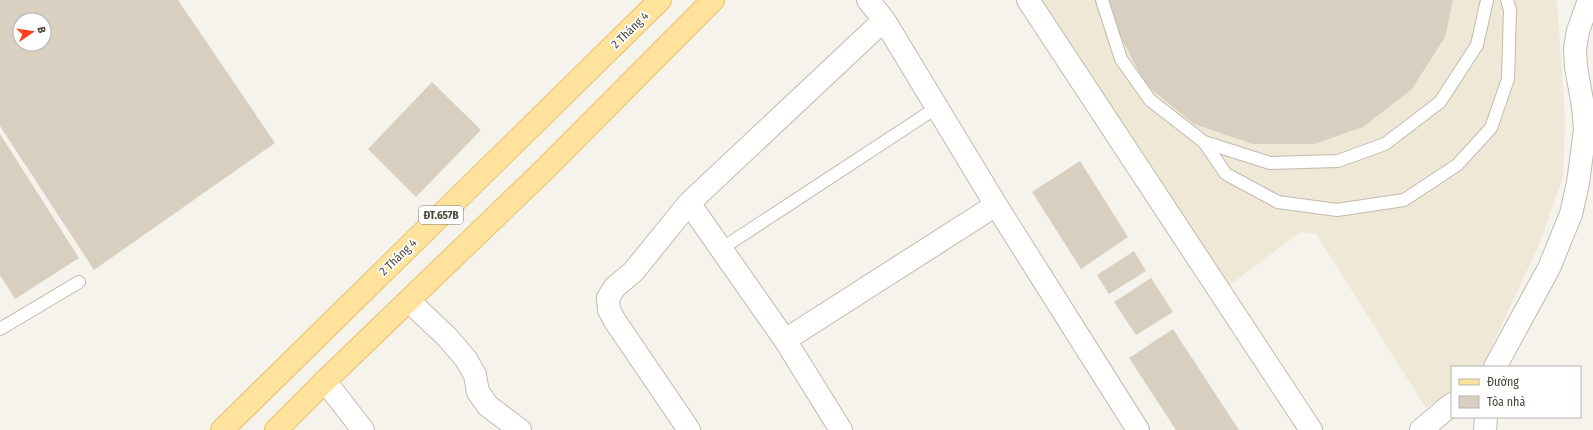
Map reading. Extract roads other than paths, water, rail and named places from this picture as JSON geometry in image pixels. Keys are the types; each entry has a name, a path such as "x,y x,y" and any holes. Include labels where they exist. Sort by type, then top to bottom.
{"main road":[{"name":"2 Tháng 4","path":"222,430 660,0"},
{"name":"ĐT.657B","path":"276,430 545,169 713,0"}],"street":[{"path":"868,0 884,20 996,205 1138,430"},
{"path":"1028,0 1311,430"},
{"path":"1496,366 1549,268 1571,214 1578,183 1584,130 1583,106 1576,67 1575,48 1578,31 1589,0"},
{"path":"689,430 615,321 609,310 608,298 615,287 633,272 689,203 884,20"},
{"path":"689,203 785,340 841,430"},
{"path":"785,340 996,205"},
{"path":"409,301 447,337 466,359 475,375 478,392 488,406 520,430"},
{"path":"325,381 364,430"},
{"path":"1420,430 1451,405"},
{"path":"1484,430 1486,418"}],"lane":[{"path":"1102,0 1121,59 1150,100 1204,142 1226,174 1278,202 1337,210 1404,200 1457,166 1491,128 1508,79 1510,10 1508,0"},
{"path":"1204,142 1270,163 1338,161 1385,144 1440,102 1477,45 1487,0"},
{"path":"721,249 936,108"},
{"path":"0,328 79,282"}]}
